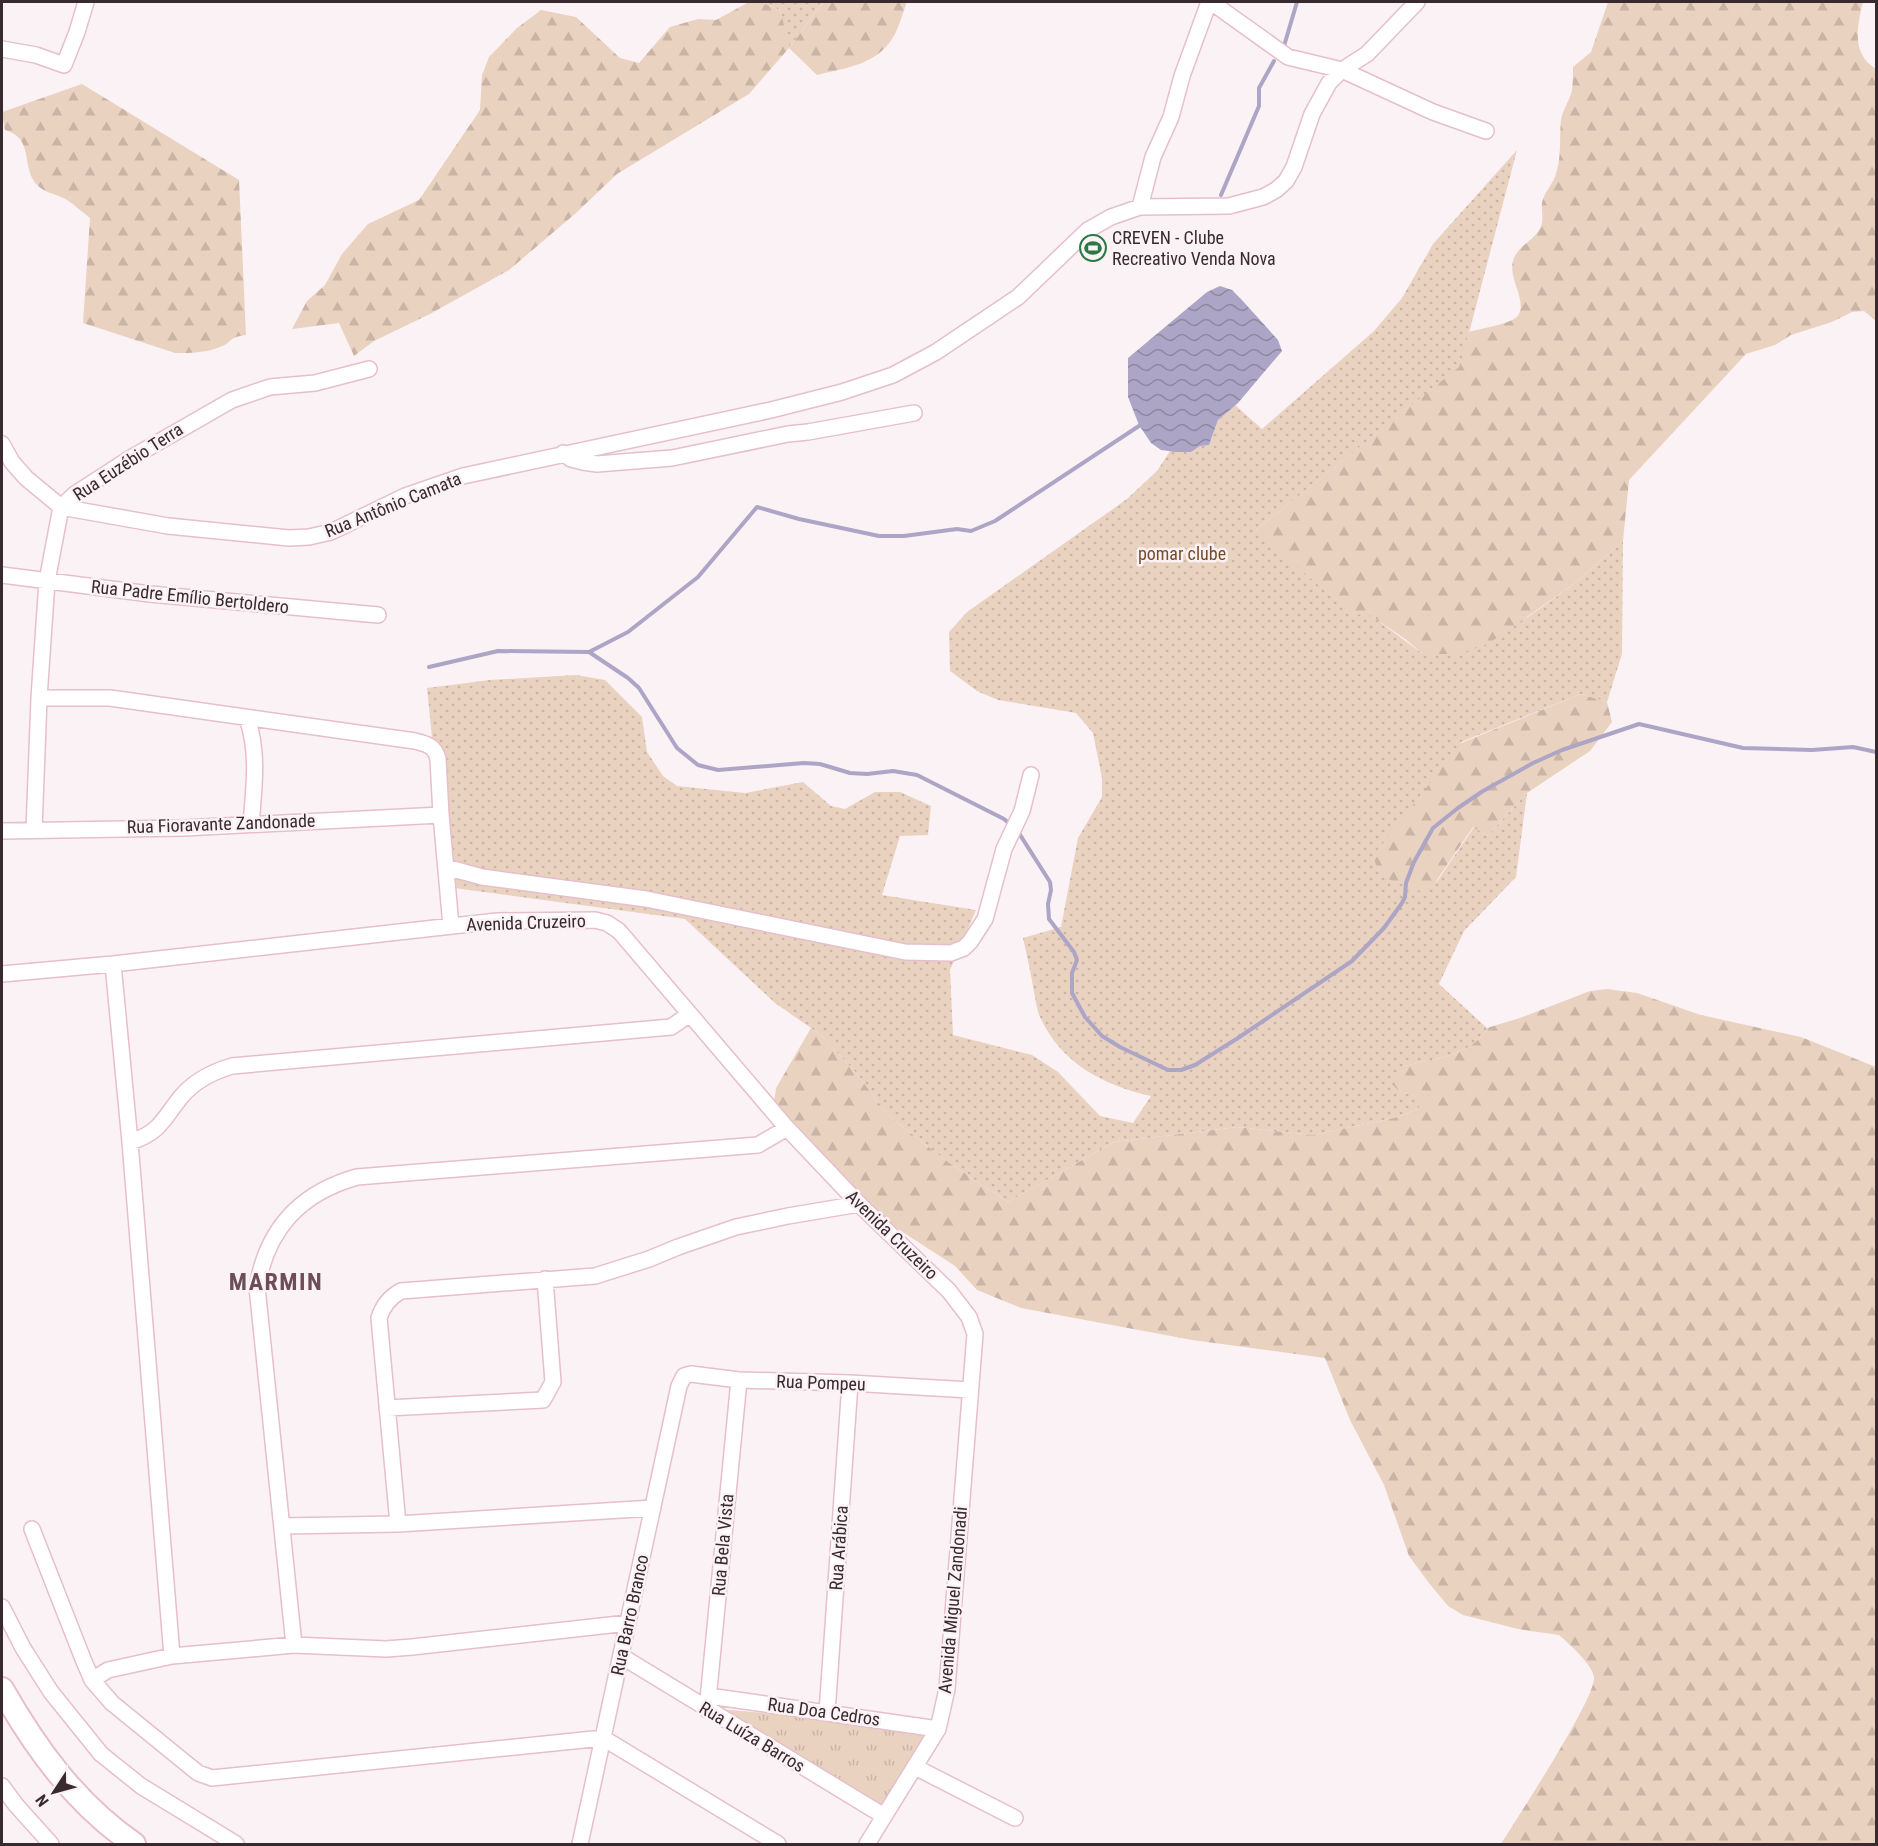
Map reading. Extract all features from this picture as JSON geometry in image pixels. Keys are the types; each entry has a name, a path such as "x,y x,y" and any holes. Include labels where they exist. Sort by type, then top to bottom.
{"highway":[{"path":"2,1689 43,1756 68,1787 134,1845"}],"street":[{"path":"2,49 36,55 63,65 77,32 86,2"},
{"path":"1140,207 1153,157 1171,117 1182,76 1210,2 1288,57 1342,70 1433,112 1486,131"},
{"name":"Rua Antônio Camata","path":"2,444 12,462 26,478 61,507 168,526 289,538 309,537 331,532 431,486 463,476 771,410 842,392 893,375 936,352 1018,297 1088,230 1112,217 1140,207 1229,206 1263,197 1276,190 1286,181 1294,167 1304,134 1320,96 1329,83 1342,70 1366,54 1417,2"},
{"name":"Rua Euzébio Terra","path":"34,830 39,698 47,581 61,507 75,494 129,459 232,400 270,387 315,383 369,369"},
{"path":"563,453 571,459 597,464 672,458 788,434 914,413"},
{"name":"Rua Padre Emílio Bertoldero","path":"2,574 150,594 378,615"},
{"path":"39,698 110,698 430,745 436,751 438,759 451,926"},
{"path":"247,718 253,735 255,774 251,824"},
{"path":"253,735 266,721"},
{"path":"446,867 482,877 646,899 905,952 951,953 964,948 985,919 1010,835 1022,811 1031,775"},
{"name":"Rua Fioravante Zandonade","path":"2,831 184,828 441,815"},
{"name":"Avenida Cruzeiro","path":"2,974 113,964 497,921 580,919 607,923 619,931 787,1128 859,1204 949,1291 969,1317 975,1334"},
{"path":"113,964 130,1142 172,1656"},
{"path":"130,1142 157,1129 182,1096 200,1080 232,1066 671,1027 690,1014"},
{"path":"294,1645 257,1287 263,1260 275,1235 303,1203 328,1187 357,1177 758,1145 787,1128"},
{"path":"398,1524 380,1318 384,1306 391,1297 401,1291 595,1276 736,1227 859,1204"},
{"path":"387,1408 543,1400 553,1382 545,1279"},
{"name":"Avenida Miguel Zandonadi","path":"867,1845 938,1729 947,1689 975,1334"},
{"name":"Rua Pompeu","path":"679,1386 684,1376 691,1374 739,1380 850,1383 970,1390"},
{"name":"Rua Bela Vista","path":"708,1703 739,1380"},
{"name":"Rua Arábica","path":"827,1713 850,1383"},
{"name":"Rua Barro Branco","path":"580,1845 679,1386"},
{"path":"282,1526 398,1524 652,1508"},
{"path":"32,1529 92,1680 112,1703 198,1773 212,1778 603,1738 778,1845"},
{"path":"2,1607 23,1648 51,1692 101,1755 141,1786 236,1845"},
{"path":"92,1680 108,1670 172,1656 294,1645 386,1649 628,1623"},
{"name":"Rua Luíza Barros","path":"621,1656 708,1703 884,1816"},
{"name":"Rua Doa Cedros","path":"708,1703 827,1713 938,1729"},
{"path":"915,1767 1015,1818"},
{"path":"2,1786 51,1845"}],"green space":[{"path":"749,2 760,2 780,10 790,47 821,2 907,2 896,32 881,52 872,58 851,67 817,75 789,48 749,94 617,174 576,213 509,270 430,314 374,341 354,356 339,323 292,329 307,301 325,285 342,254 368,224 419,200 480,110 482,75 489,57 517,28 541,10 576,17 620,58 639,63 670,27 698,19 716,20"},
{"path":"760,2 821,2 789,48 780,10"},
{"path":"1608,2 1863,2 1858,30 1859,48 1868,63 1876,69 1876,321 1864,311 1852,312 1832,322 1791,335 1775,345 1746,354 1629,480 1623,541 1574,584 1488,644 1458,654 1423,654 1367,613 1353,616 1256,530 1459,367 1469,332 1505,323 1519,314 1521,308 1513,274 1513,261 1518,252 1541,227 1543,199 1555,178 1558,166 1561,120 1572,90 1573,67 1591,52"},
{"path":"82,84 239,180 246,335 233,338 215,349 175,353 83,323 90,218 67,200 37,185 30,174 26,152 20,139 5,130 2,112"},
{"name":"pomar clube","path":"1517,150 1460,367 1256,530 1423,654 1528,617 1574,584 1623,541 1622,654 1607,702 1581,694 1461,742 1436,883 1474,827 1487,836 1527,793 1516,877 1464,931 1439,984 1487,1028 1472,1045 1462,1050 1451,1055 1404,1066 1399,1091 1424,1099 1418,1109 1394,1118 1313,1135 1238,1127 1114,1142 1008,1202 945,1160 888,1115 857,1074 821,1035 775,1003 685,919 447,887 427,688 490,680 576,675 605,680 642,717 647,752 663,776 677,786 745,793 803,782 831,806 845,809 875,792 900,792 931,806 928,835 900,836 882,895 976,910 950,970 953,1035 1032,1055 1058,1072 1100,1116 1133,1123 1151,1096 1102,1079 1073,1061 1061,1049 1038,1013 1023,938 1061,927 1078,838 1102,797 1102,778 1093,733 1076,713 998,700 977,691 950,671 949,632 967,612 1127,499 1157,471 1170,451 1191,452 1200,446 1209,445 1218,420 1235,405 1262,429 1374,331 1402,298 1433,244"},
{"path":"1581,694 1607,702 1612,722 1590,751 1527,793 1487,836 1473,827 1435,883 1423,892 1380,876 1373,856 1461,743"},
{"path":"1607,989 1637,993 1701,1015 1801,1037 1876,1067 1876,1844 1501,1844 1570,1732 1583,1708 1594,1677 1580,1654 1559,1635 1518,1629 1463,1615 1448,1606 1409,1556 1384,1485 1350,1420 1325,1358 1192,1340 1021,1308 977,1290 955,1266 878,1216 773,1110 776,1088 811,1028 821,1035 857,1074 888,1115 945,1160 1008,1202 1114,1142 1238,1127 1313,1135 1394,1118 1418,1109 1423,1099 1399,1091 1392,1084 1404,1066 1451,1055 1472,1045 1487,1028 1590,991"},
{"path":"709,1708 936,1729 884,1815"}],"water":[{"path":"1220,286 1232,290 1241,299 1278,340 1282,351 1238,403 1218,420 1209,445 1200,446 1191,452 1161,450 1151,443 1139,425 1128,397 1128,358 1207,292"}],"waterway":[{"path":"1284,46 1297,2"},
{"path":"1221,195 1259,106 1259,88 1274,61"},
{"path":"429,667 498,651 589,652 628,632 698,577 757,507 799,519 879,536 904,536 957,529 971,531 995,521 1142,424"},
{"path":"589,652 639,688 677,748 698,765 718,770 804,763 820,764 850,773 893,771 917,775 1004,819 1011,825"},
{"path":"1017,830 1050,882 1049,919 1074,952 1077,960 1072,973 1072,993 1085,1017 1102,1036 1120,1047 1168,1070 1181,1070 1195,1065 1238,1038 1352,961 1384,928 1402,903 1414,862 1433,828 1483,791 1533,763 1562,750 1639,724 1743,748 1812,750 1853,747 1876,752"}],"place":[{"name":"CREVEN - Clube Recreativo Venda Nova","path":"1093,248"}],"district":[{"name":"MARMIN","path":"276,1282"}]}
